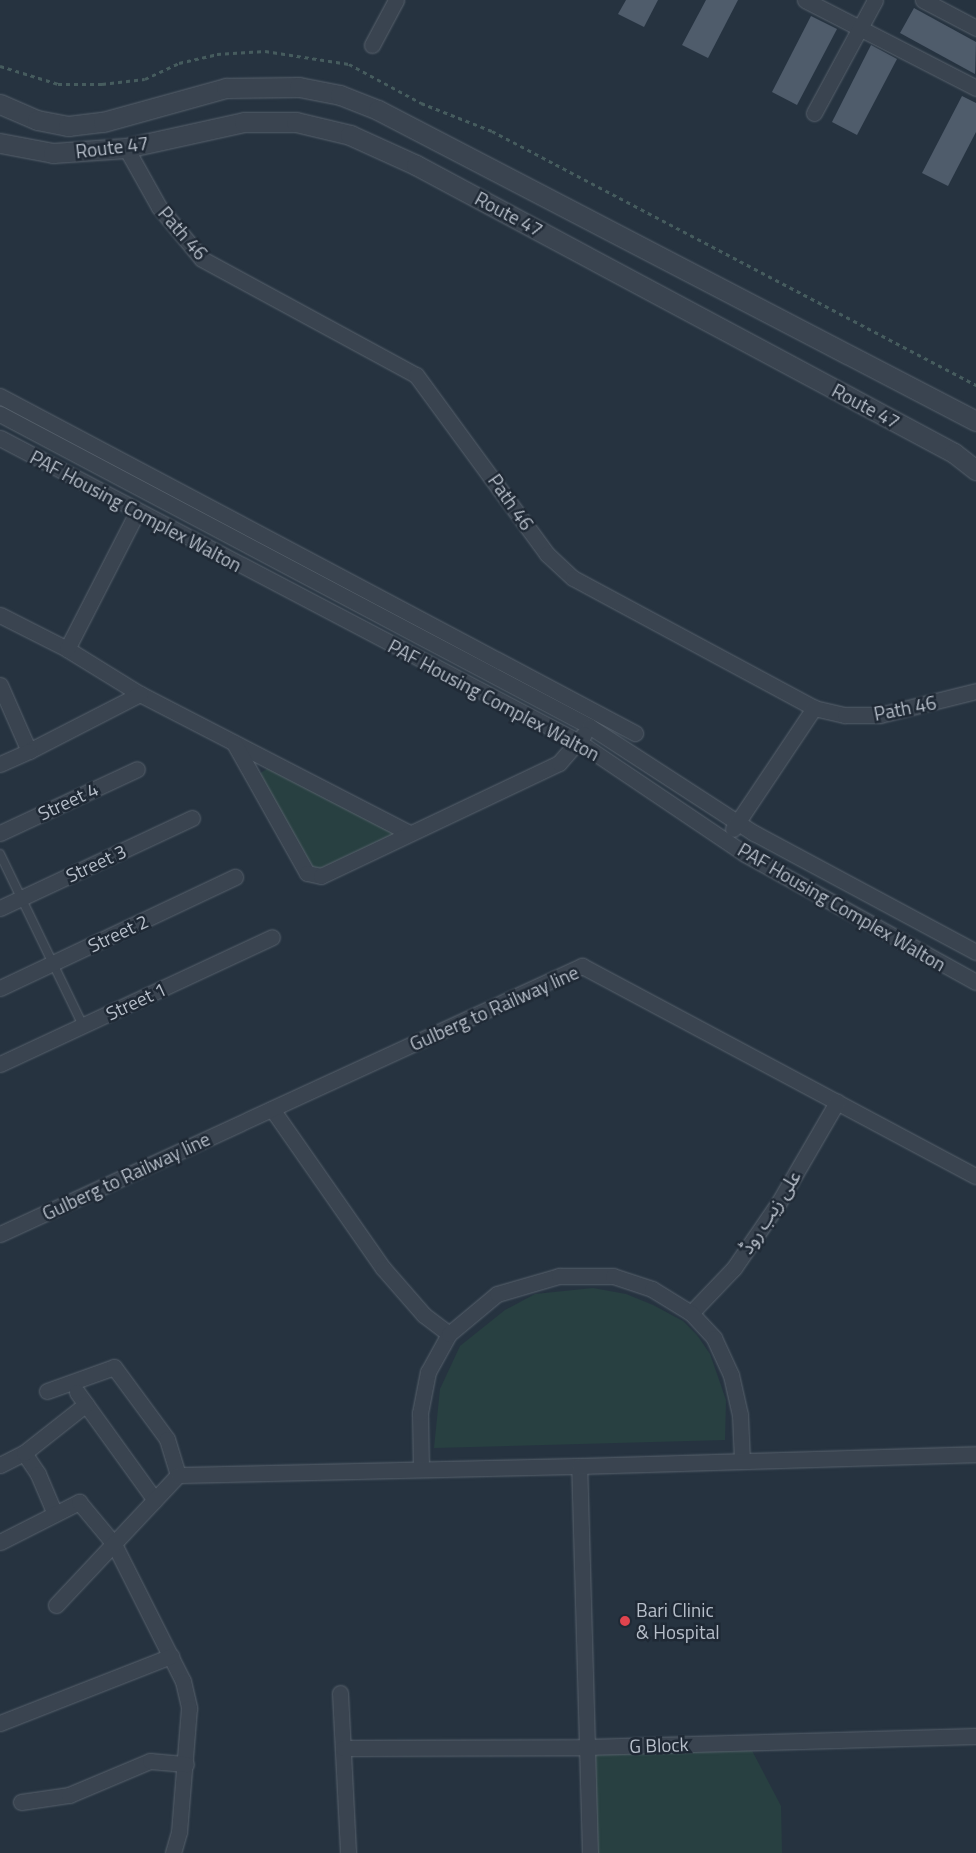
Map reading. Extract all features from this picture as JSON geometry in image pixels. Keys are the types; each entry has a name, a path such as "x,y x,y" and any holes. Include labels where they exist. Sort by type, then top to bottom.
{"street":[{"path":"372,46 396,0"},
{"path":"805,0 976,88"},
{"path":"814,113 875,0"},
{"path":"923,0 976,28"},
{"name":"Route 47","path":"0,104 37,120 68,126 103,122 226,88 299,87 340,95 378,110 976,421"},
{"name":"Route 47","path":"0,143 53,153 126,148 244,122 296,122 350,135 501,210 954,453 976,470"},
{"name":"Path 46","path":"126,148 159,207 202,259 222,274 382,354 416,375 547,554 573,578 814,708 845,714 880,716 976,691"},
{"path":"0,396 635,733"},
{"name":"PAF Housing Complex Walton","path":"0,414 589,726 738,823 976,952"},
{"name":"PAF Housing Complex Walton","path":"0,438 137,512 579,742 725,840 976,982"},
{"path":"67,649 137,512"},
{"path":"0,615 67,649 140,694 409,833"},
{"path":"0,685 29,751"},
{"path":"0,764 140,694"},
{"path":"725,840 814,708"},
{"path":"234,743 311,876 321,876 559,763 579,742 596,712"},
{"name":"Street 4","path":"0,833 137,769"},
{"name":"Street 3","path":"0,908 192,818"},
{"name":"Street 2","path":"0,988 235,877"},
{"name":"Street 1","path":"0,1064 272,937"},
{"name":"Gulberg to Railway line","path":"0,1234 582,966 976,1176"},
{"name":"علی زیب روڈ","path":"691,1313 734,1268 779,1202 837,1102"},
{"path":"272,1109 383,1268 424,1315 449,1334"},
{"path":"421,1469 420,1412 427,1380 449,1334 497,1294 559,1276 613,1276 652,1289 691,1313 714,1338 731,1375 740,1415 742,1460"},
{"path":"47,1391 114,1367 167,1439 178,1475"},
{"path":"0,1466 24,1453 81,1398 155,1500"},
{"path":"24,1453 38,1474 55,1514"},
{"path":"56,1605 178,1475 579,1466 976,1454"},
{"path":"579,1466 590,1853"},
{"path":"0,1542 79,1502 114,1544 183,1682 189,1708 186,1764 173,1853"},
{"path":"0,1723 171,1656"},
{"path":"340,1693 348,1853"},
{"name":"G Block","path":"342,1748 586,1747 976,1736"},
{"path":"21,1802 69,1795 150,1761 186,1764"}],"lane":[{"path":"0,854 83,1026"}],"green space":[{"path":"270,767 397,833 315,871 257,775"},
{"path":"593,1288 626,1294 653,1305 683,1321 697,1335 710,1354 726,1400 725,1440 434,1448 440,1389 460,1346 505,1310 535,1294"},
{"path":"748,1743 781,1806 782,1853 590,1853 586,1747"}],"building":[{"path":"626,0 658,0 644,27 618,14"},
{"path":"706,0 738,0 708,58 682,45"},
{"path":"914,8 976,42 975,74 900,33"},
{"path":"811,16 837,29 797,105 772,92"},
{"path":"871,45 897,59 857,135 832,122"},
{"path":"962,96 976,103 976,132 948,186 922,173"}],"place":[{"name":"Bari Clinic & Hospital","path":"625,1621"}]}
